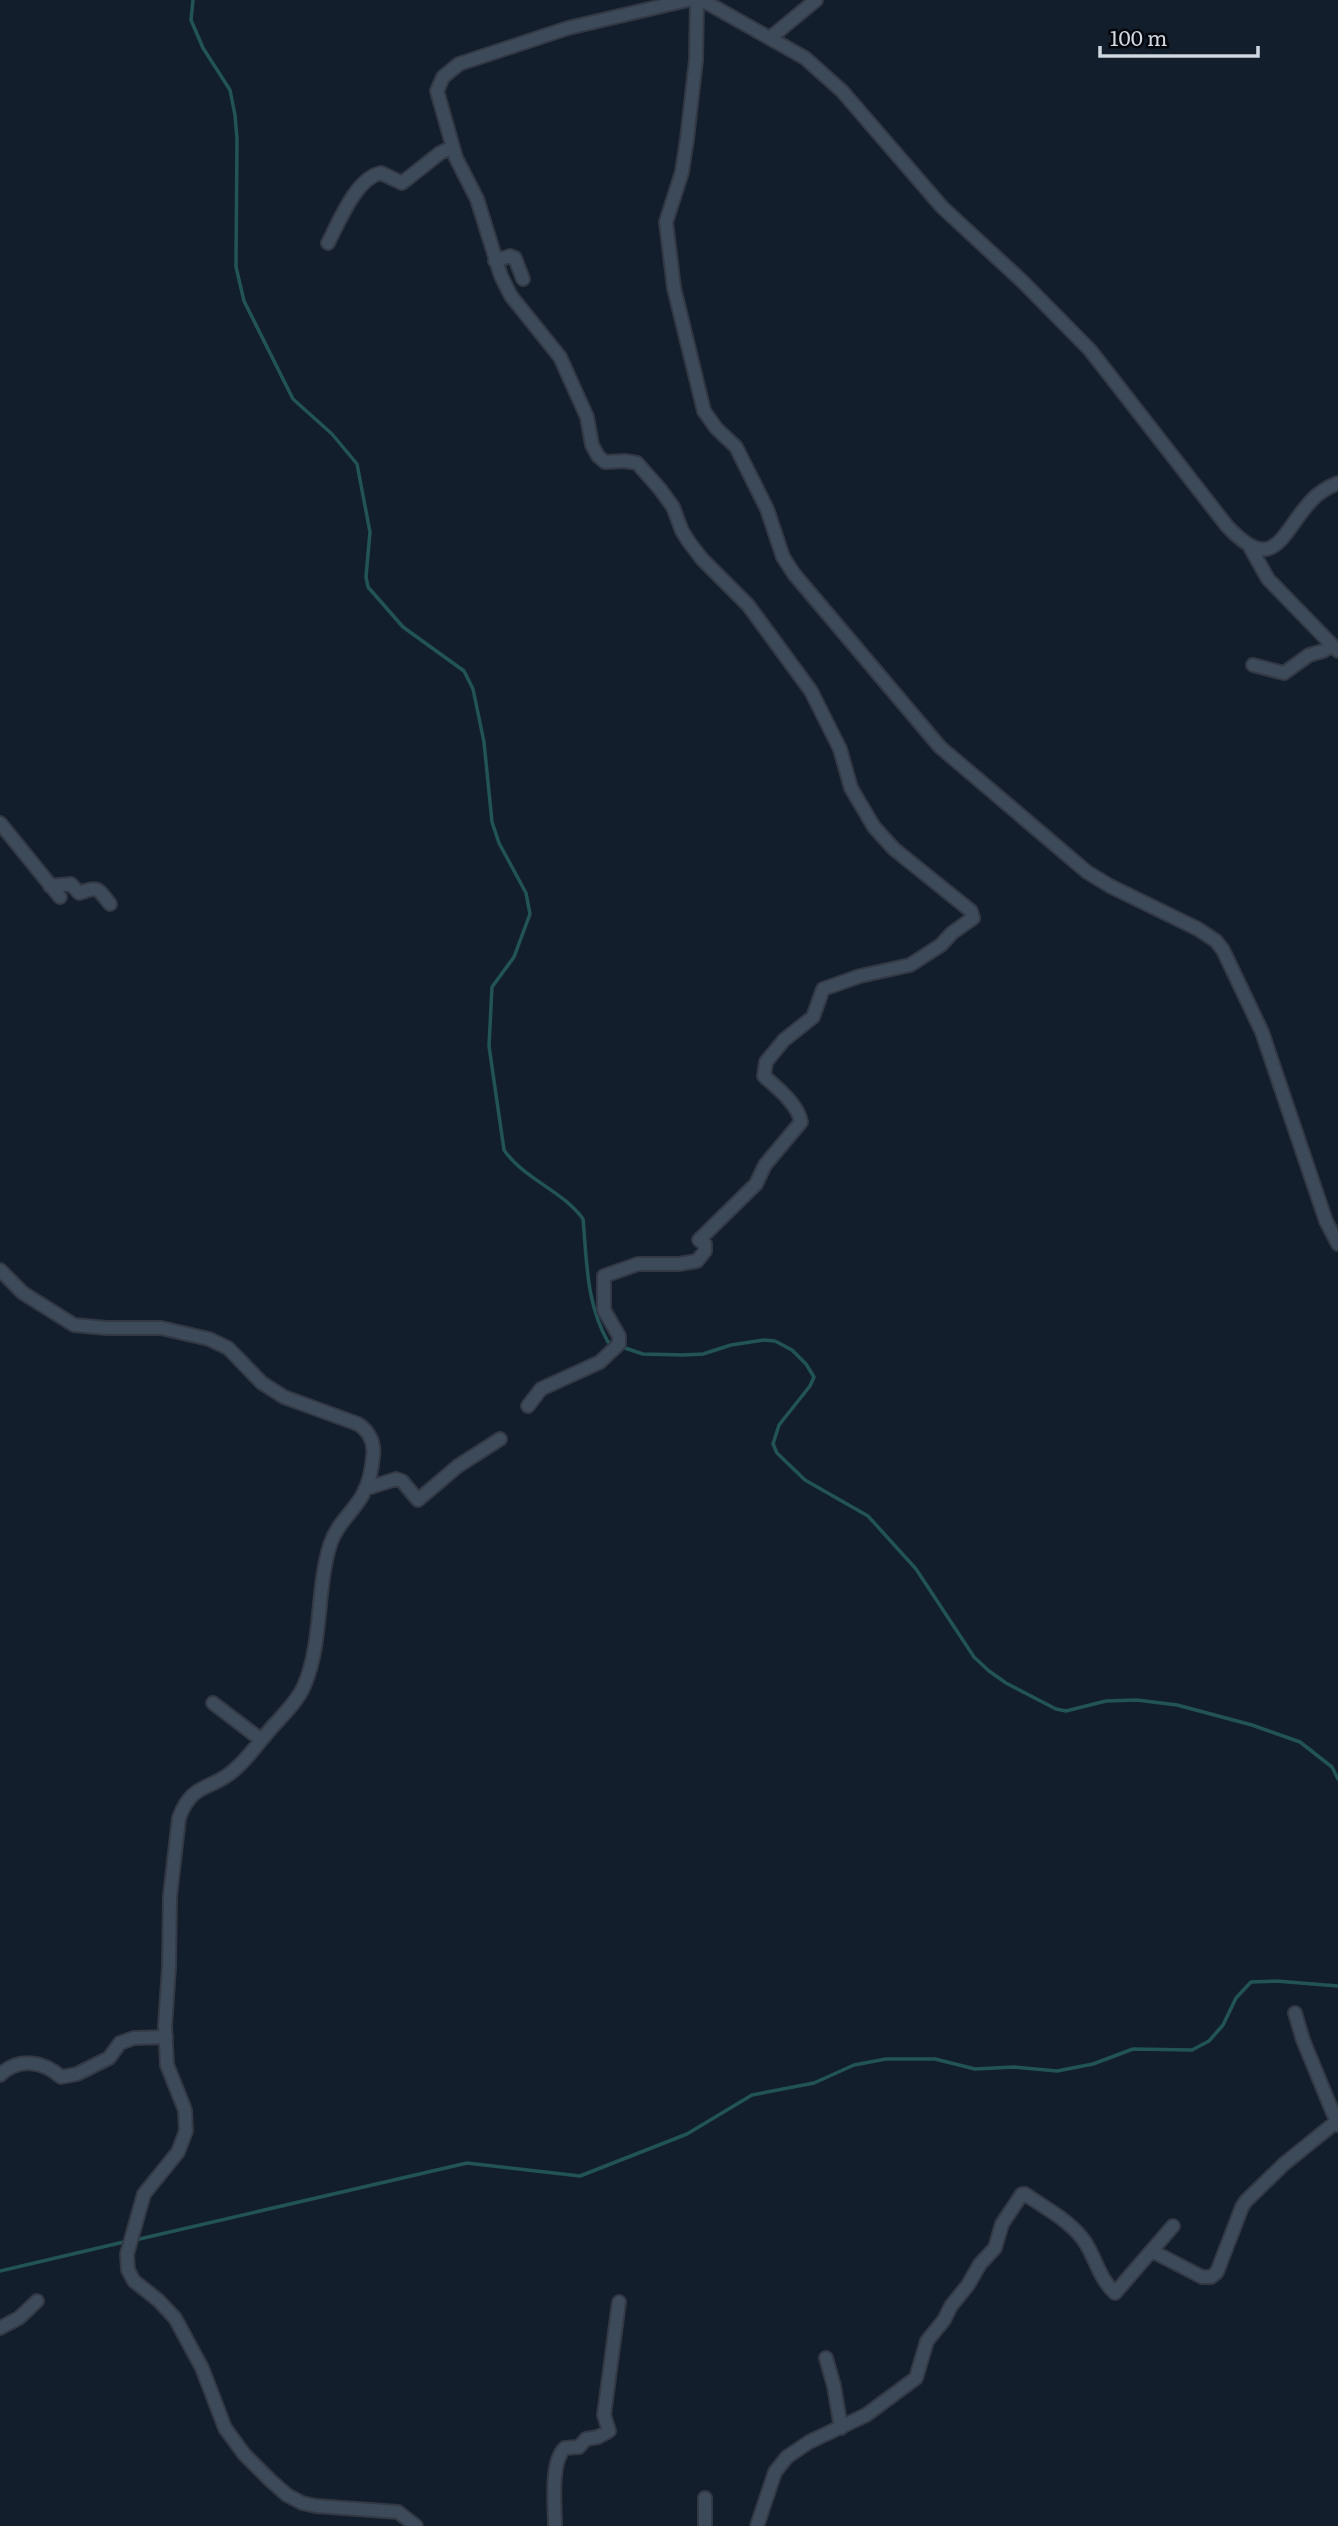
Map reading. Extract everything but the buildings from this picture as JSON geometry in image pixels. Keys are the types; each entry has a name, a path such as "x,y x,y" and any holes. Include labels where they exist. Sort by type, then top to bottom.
{"street":[{"path":"527,1406 541,1389 600,1362 619,1344 619,1336 604,1310 604,1276 638,1264 698,1261 705,1251 705,1244 699,1240 759,1182 765,1165 801,1122 790,1102 764,1076 764,1067 792,1032 813,1017 824,989 860,976 913,963 941,946 961,925 972,920 973,914 894,849 873,827 851,788 836,740 811,691 748,605 702,559 689,542 673,507 660,489 636,463 605,462 598,456 592,445 587,417 560,357 510,296 495,261 477,199 453,147 437,91 443,77 452,69 568,28 688,0"},
{"path":"1253,665 1284,673 1309,654 1334,648 1268,579 1251,547 1227,526 1090,350 1023,282 942,207 842,91 805,58 699,0 696,60 687,139 682,172 666,222 674,288 704,411 716,428 736,447 762,498 783,557 790,568 940,747 1087,872 1198,929 1219,945 1258,1021 1326,1221 1338,1244"},
{"path":"770,38 817,0"},
{"path":"328,243 354,195 369,177 381,173 402,183 440,153 453,147"},
{"path":"495,261 510,256 515,258 523,279"},
{"path":"1251,547 1266,548 1276,545 1317,495 1338,483"},
{"path":"0,823 60,897"},
{"path":"51,886 71,884 79,893 94,887 110,904"},
{"path":"0,1270 23,1293 74,1325 96,1328 161,1328 209,1339 228,1348 262,1383 284,1397 358,1424 369,1436 374,1451 365,1489 339,1525 331,1543 323,1579 315,1642 304,1685 282,1716 232,1772 197,1791 183,1808 179,1818 170,1896 166,2038 167,2065 185,2110 186,2131 178,2152 144,2194 127,2260 132,2278 175,2318 202,2368 225,2428 258,2469 297,2501 316,2506 398,2512 416,2526"},
{"path":"365,1489 396,1479 418,1500 458,1466 500,1439"},
{"path":"213,1703 260,1739"},
{"path":"1152,2251 1202,2277 1210,2277 1217,2272 1246,2201 1284,2164 1336,2121 1303,2040 1295,2012"},
{"path":"0,2075 9,2068 28,2062 52,2069 61,2077 77,2074 109,2058 120,2043 140,2036 166,2038"},
{"path":"757,2526 775,2472 787,2457 809,2442 841,2428 883,2404 916,2378 927,2341 980,2264 993,2251 1002,2224 1022,2194 1057,2216 1079,2235 1096,2259 1099,2273 1114,2292 1117,2292 1173,2226"},
{"path":"0,2328 19,2318 37,2301"},
{"path":"555,2526 556,2464 560,2453 564,2448 579,2447 588,2438 598,2437 609,2431 604,2415 619,2302"},
{"path":"826,2358 841,2428"},
{"path":"705,2498 705,2526"}],"waterway":[{"path":"193,0 191,20 203,48 230,90 235,115 236,267 244,301 293,399 332,434 357,464 370,532 366,577 368,587 403,627 464,671 473,689 484,742 492,822 499,843 526,893 530,914 514,957 492,987 489,1046 504,1150 522,1169 565,1200 583,1219 591,1297 608,1342 615,1344"},
{"path":"622,1347 643,1354 683,1355 703,1354 731,1345 764,1340 775,1341 792,1350 814,1377 779,1425 773,1444 777,1453 805,1480 868,1516 916,1569 974,1657 1006,1683 1056,1709 1066,1711 1106,1701 1137,1700 1177,1705 1252,1725 1300,1742 1332,1767 1338,1779"},
{"path":"135,2240 467,2163 580,2176 687,2134 752,2095 814,2083 854,2065 886,2059 935,2059 975,2069 1014,2067 1057,2071 1093,2064 1133,2049 1192,2050 1209,2041 1223,2025 1236,1998 1251,1982 1276,1981 1338,1986"},
{"path":"0,2271 128,2241"}]}
